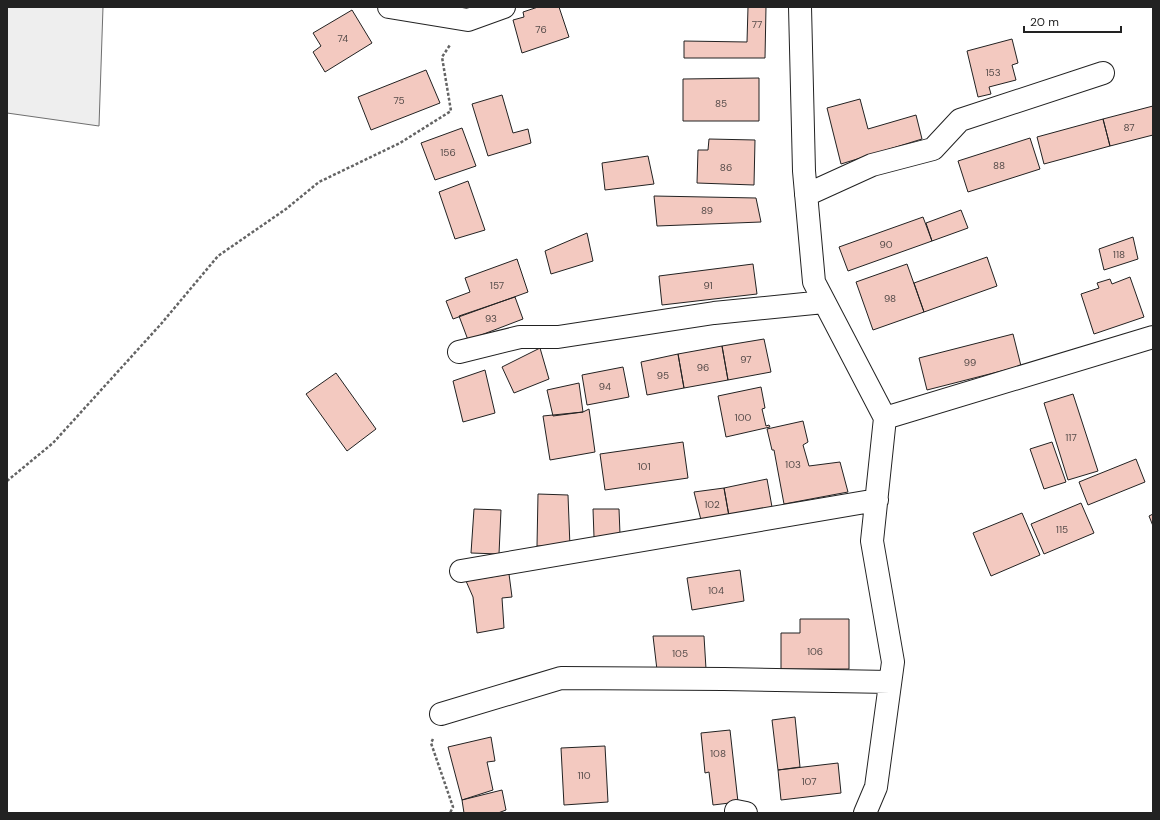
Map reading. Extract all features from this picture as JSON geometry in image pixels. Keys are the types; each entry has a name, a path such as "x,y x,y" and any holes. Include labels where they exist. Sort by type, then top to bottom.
{"street":[{"path":"389,7 468,20 504,7"},
{"path":"800,7 804,171 814,282 885,418 872,541 893,662 876,787 865,813"},
{"path":"806,194 872,165 933,149 960,120 1103,73"},
{"path":"459,352 520,337 558,337 714,313 824,302"},
{"path":"885,418 1153,337"},
{"path":"462,571 877,500"},
{"path":"442,714 561,678 890,682"}],"path":[{"path":"7,481 53,443 162,324 218,256 286,209 320,182 400,143 451,111 442,58 468,20"},
{"path":"442,714 432,743 453,807 450,813"}],"shaded area":[{"path":"7,7 103,7 99,126 7,113"}],"building":[{"path":"538,7 559,7 569,37 522,53 513,20 524,17 523,12"},
{"path":"748,7 766,7 765,58 684,58 684,41 747,42"},
{"path":"352,10 372,43 325,72 313,52 321,46 313,33"},
{"path":"1012,39 1018,63 1012,65 1016,80 989,87 991,94 978,97 967,51"},
{"path":"426,70 440,103 371,130 358,97"},
{"path":"759,78 759,121 683,121 683,79"},
{"path":"502,95 513,133 528,129 531,143 488,156 472,104"},
{"path":"860,99 868,129 916,115 922,139 841,164 827,108"},
{"path":"1153,106 1153,135 1110,146 1103,119"},
{"path":"1103,119 1110,146 1044,164 1037,137"},
{"path":"462,128 476,166 435,180 421,143"},
{"path":"1030,138 1040,169 968,192 958,161"},
{"path":"709,139 755,140 754,185 697,183 698,150 708,150"},
{"path":"648,156 654,184 605,190 602,163"},
{"path":"468,181 485,230 455,239 439,192"},
{"path":"654,196 756,198 761,222 657,226"},
{"path":"961,210 968,228 932,241 926,223"},
{"path":"923,217 932,241 848,271 839,247"},
{"path":"587,233 593,261 551,274 545,251"},
{"path":"1133,237 1138,259 1104,270 1099,249"},
{"path":"987,257 997,286 924,312 914,283"},
{"path":"517,259 528,292 453,319 446,301 470,292 465,278"},
{"path":"753,264 757,294 662,305 659,276"},
{"path":"907,264 924,312 873,330 856,282"},
{"path":"1130,277 1144,317 1094,334 1081,294 1099,288 1097,283 1110,279 1112,284"},
{"path":"515,297 523,319 468,340 459,316"},
{"path":"1013,334 1021,366 927,390 919,358"},
{"path":"764,339 771,372 728,380 722,346"},
{"path":"722,346 728,380 684,388 678,354"},
{"path":"540,348 549,379 514,393 502,367"},
{"path":"678,354 684,388 647,395 641,362"},
{"path":"623,367 629,397 587,405 582,375"},
{"path":"485,370 495,413 463,422 453,381"},
{"path":"336,373 376,429 347,451 306,394"},
{"path":"579,383 583,412 553,416 547,390"},
{"path":"761,387 765,408 762,409 766,426 769,425 770,427 726,437 718,396"},
{"path":"1073,394 1098,471 1068,480 1044,403"},
{"path":"589,409 595,452 550,460 543,416 583,412"},
{"path":"803,421 808,442 803,445 809,466 840,462 848,492 784,504 774,450 772,450 767,429"},
{"path":"683,442 688,478 605,490 600,454"},
{"path":"1052,442 1066,482 1044,489 1030,449"},
{"path":"1136,459 1145,482 1088,505 1079,482"},
{"path":"767,479 772,507 729,516 724,488"},
{"path":"724,488 729,516 701,520 694,492"},
{"path":"538,494 568,495 570,547 537,546"},
{"path":"1081,503 1094,533 1044,554 1031,524"},
{"path":"474,509 501,510 499,554 471,553"},
{"path":"593,509 619,509 620,534 594,537"},
{"path":"1022,513 1040,555 991,576 973,533"},
{"path":"1153,514 1153,526 1149,516"},
{"path":"740,570 744,601 692,610 687,578"},
{"path":"509,574 512,597 502,598 504,628 477,633 473,597 466,581"},
{"path":"800,619 849,619 849,669 781,669 781,633 800,633"},
{"path":"653,636 704,636 706,669 657,670"},
{"path":"795,717 800,767 778,770 772,720"},
{"path":"730,730 738,802 713,805 709,772 705,773 701,733"},
{"path":"491,737 495,761 487,762 493,790 462,800 448,747"},
{"path":"605,746 608,802 564,805 561,748"},
{"path":"838,763 841,793 781,800 778,770"},
{"path":"502,790 506,810 498,813 464,813 462,800"}]}
